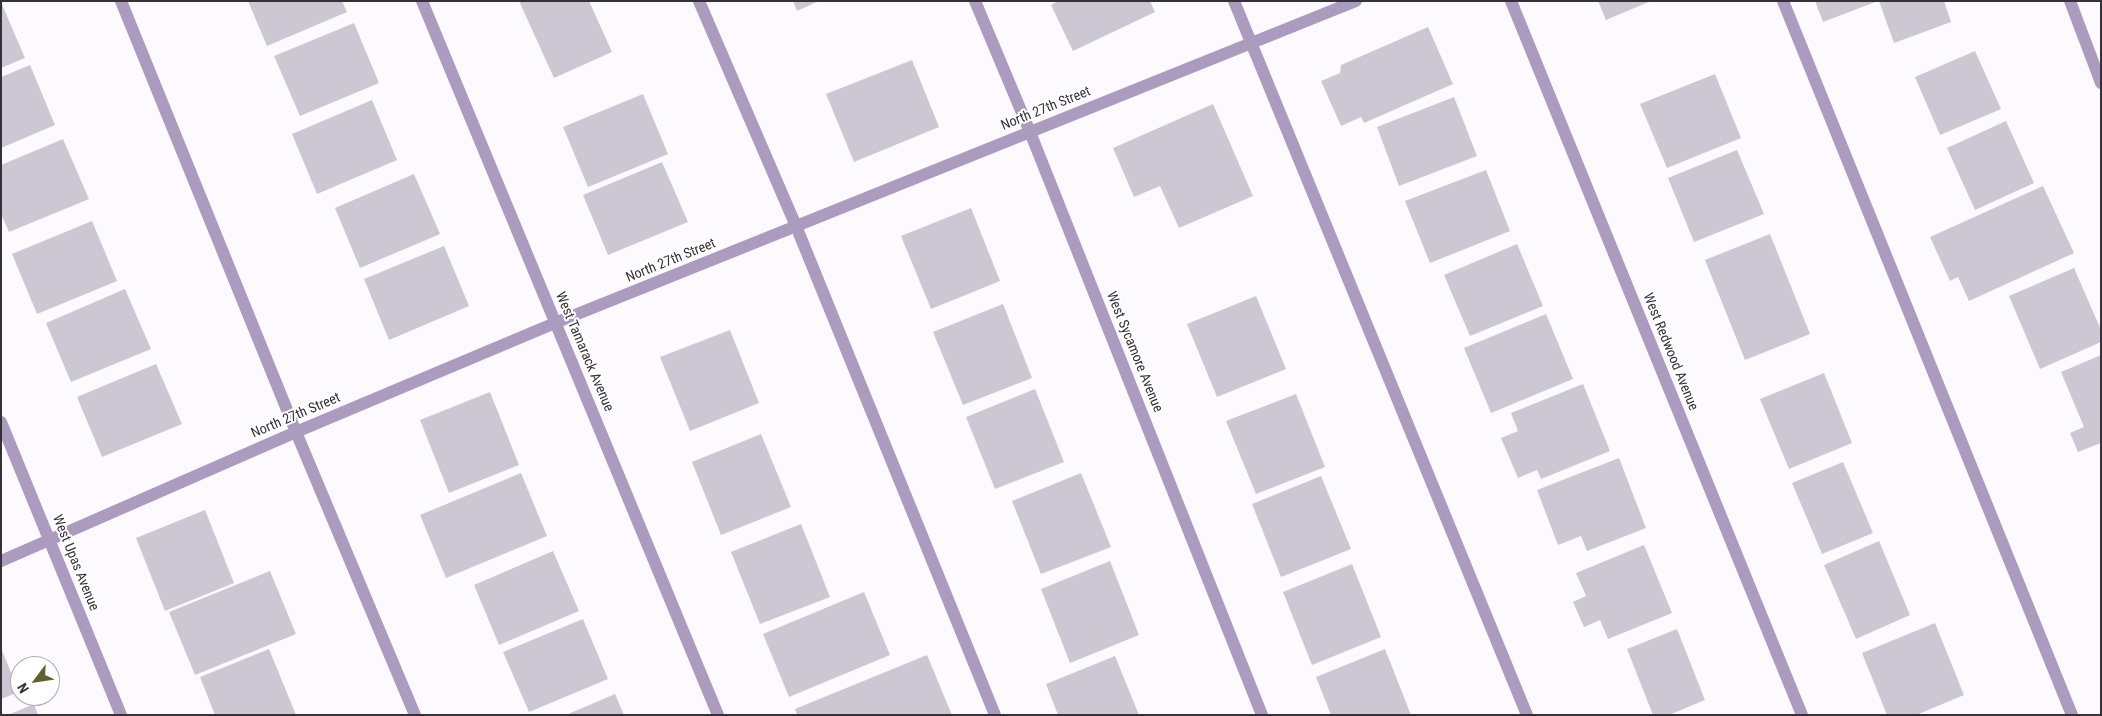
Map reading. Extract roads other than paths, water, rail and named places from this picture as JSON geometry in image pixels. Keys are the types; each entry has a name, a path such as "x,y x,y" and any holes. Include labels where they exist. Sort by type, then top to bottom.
{"street":[{"path":"121,1 296,432 414,715"},
{"name":"West Tamarack Avenue","path":"422,1 718,715"},
{"path":"699,1 796,226 996,715"},
{"name":"West Sycamore Avenue","path":"975,1 1030,132 1262,715"},
{"path":"1234,1 1527,715"},
{"name":"North 27th Street","path":"1,561 48,538 555,324 1356,1"},
{"name":"West Redwood Avenue","path":"1511,1 1802,715"},
{"path":"1783,1 2072,715"},
{"path":"2070,1 2101,83"},
{"name":"West Upas Avenue","path":"1,422 121,715"}]}
